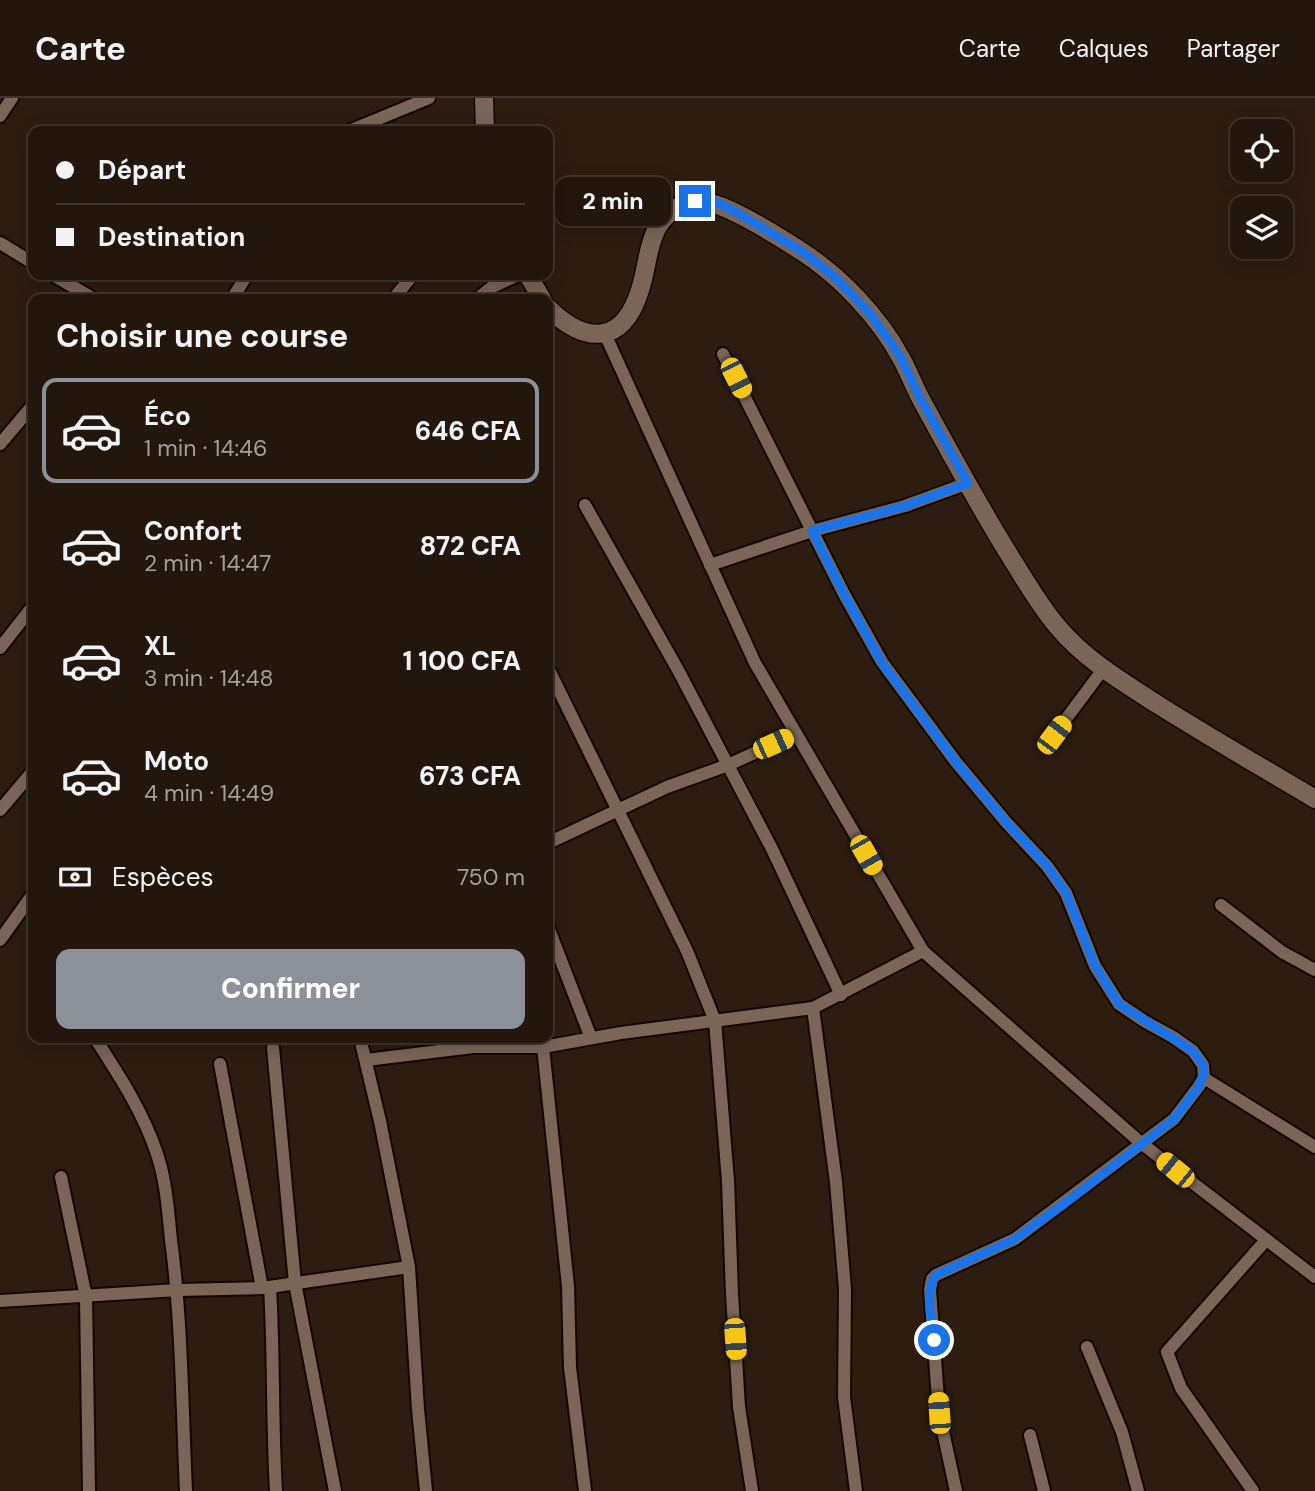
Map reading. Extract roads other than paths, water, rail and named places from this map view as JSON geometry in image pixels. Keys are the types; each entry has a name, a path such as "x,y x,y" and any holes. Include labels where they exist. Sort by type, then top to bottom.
{"street":[{"path":"0,116 12,98"},
{"path":"361,126 429,98"},
{"path":"484,98 485,126"},
{"path":"553,314 563,323 581,332 605,334 618,327 629,316 640,290 654,232 671,210 695,201 716,202 803,252 836,278 871,315 900,356 921,400 968,483 1038,601 1058,628 1104,668 1164,709 1315,799"},
{"path":"0,243 28,260"},
{"path":"62,280 85,294"},
{"path":"397,294 409,280"},
{"path":"483,294 507,280"},
{"path":"605,334 755,663 923,951 1141,1143 1315,1278"},
{"path":"723,354 844,594 882,663 956,762 1047,866 1066,893 1095,966 1119,1004 1193,1051 1203,1065 1204,1078 1174,1119 1015,1239 932,1279 930,1290 939,1413 956,1491"},
{"path":"0,444 28,411"},
{"path":"710,565 812,531 905,506 968,483"},
{"path":"585,505 678,670 772,849 841,995"},
{"path":"1,647 28,612"},
{"path":"1054,735 1104,668"},
{"path":"553,678 688,951 715,1021 728,1181 739,1407 752,1491"},
{"path":"553,841 667,787 728,765 796,734"},
{"path":"3,801 28,776"},
{"path":"0,940 28,901"},
{"path":"1222,905 1282,952 1315,970"},
{"path":"553,940 591,1038"},
{"path":"485,1043 543,1047 813,1008 923,951"},
{"path":"813,1008 836,1182 845,1289 844,1397 856,1491"},
{"path":"98,1043 126,1086 156,1151 164,1184 177,1290 186,1491"},
{"path":"361,1043 409,1267 426,1491"},
{"path":"366,1060 465,1043"},
{"path":"543,1047 568,1286 569,1367 585,1491"},
{"path":"273,1048 295,1283 335,1491"},
{"path":"220,1064 266,1287 274,1360 272,1437 276,1491"},
{"path":"1204,1078 1315,1147"},
{"path":"61,1177 86,1297 89,1491"},
{"path":"1253,1491 1181,1388 1167,1352 1266,1240"},
{"path":"0,1301 266,1287 409,1267"},
{"path":"1087,1346 1122,1432 1138,1491"},
{"path":"1030,1435 1044,1491"}]}
